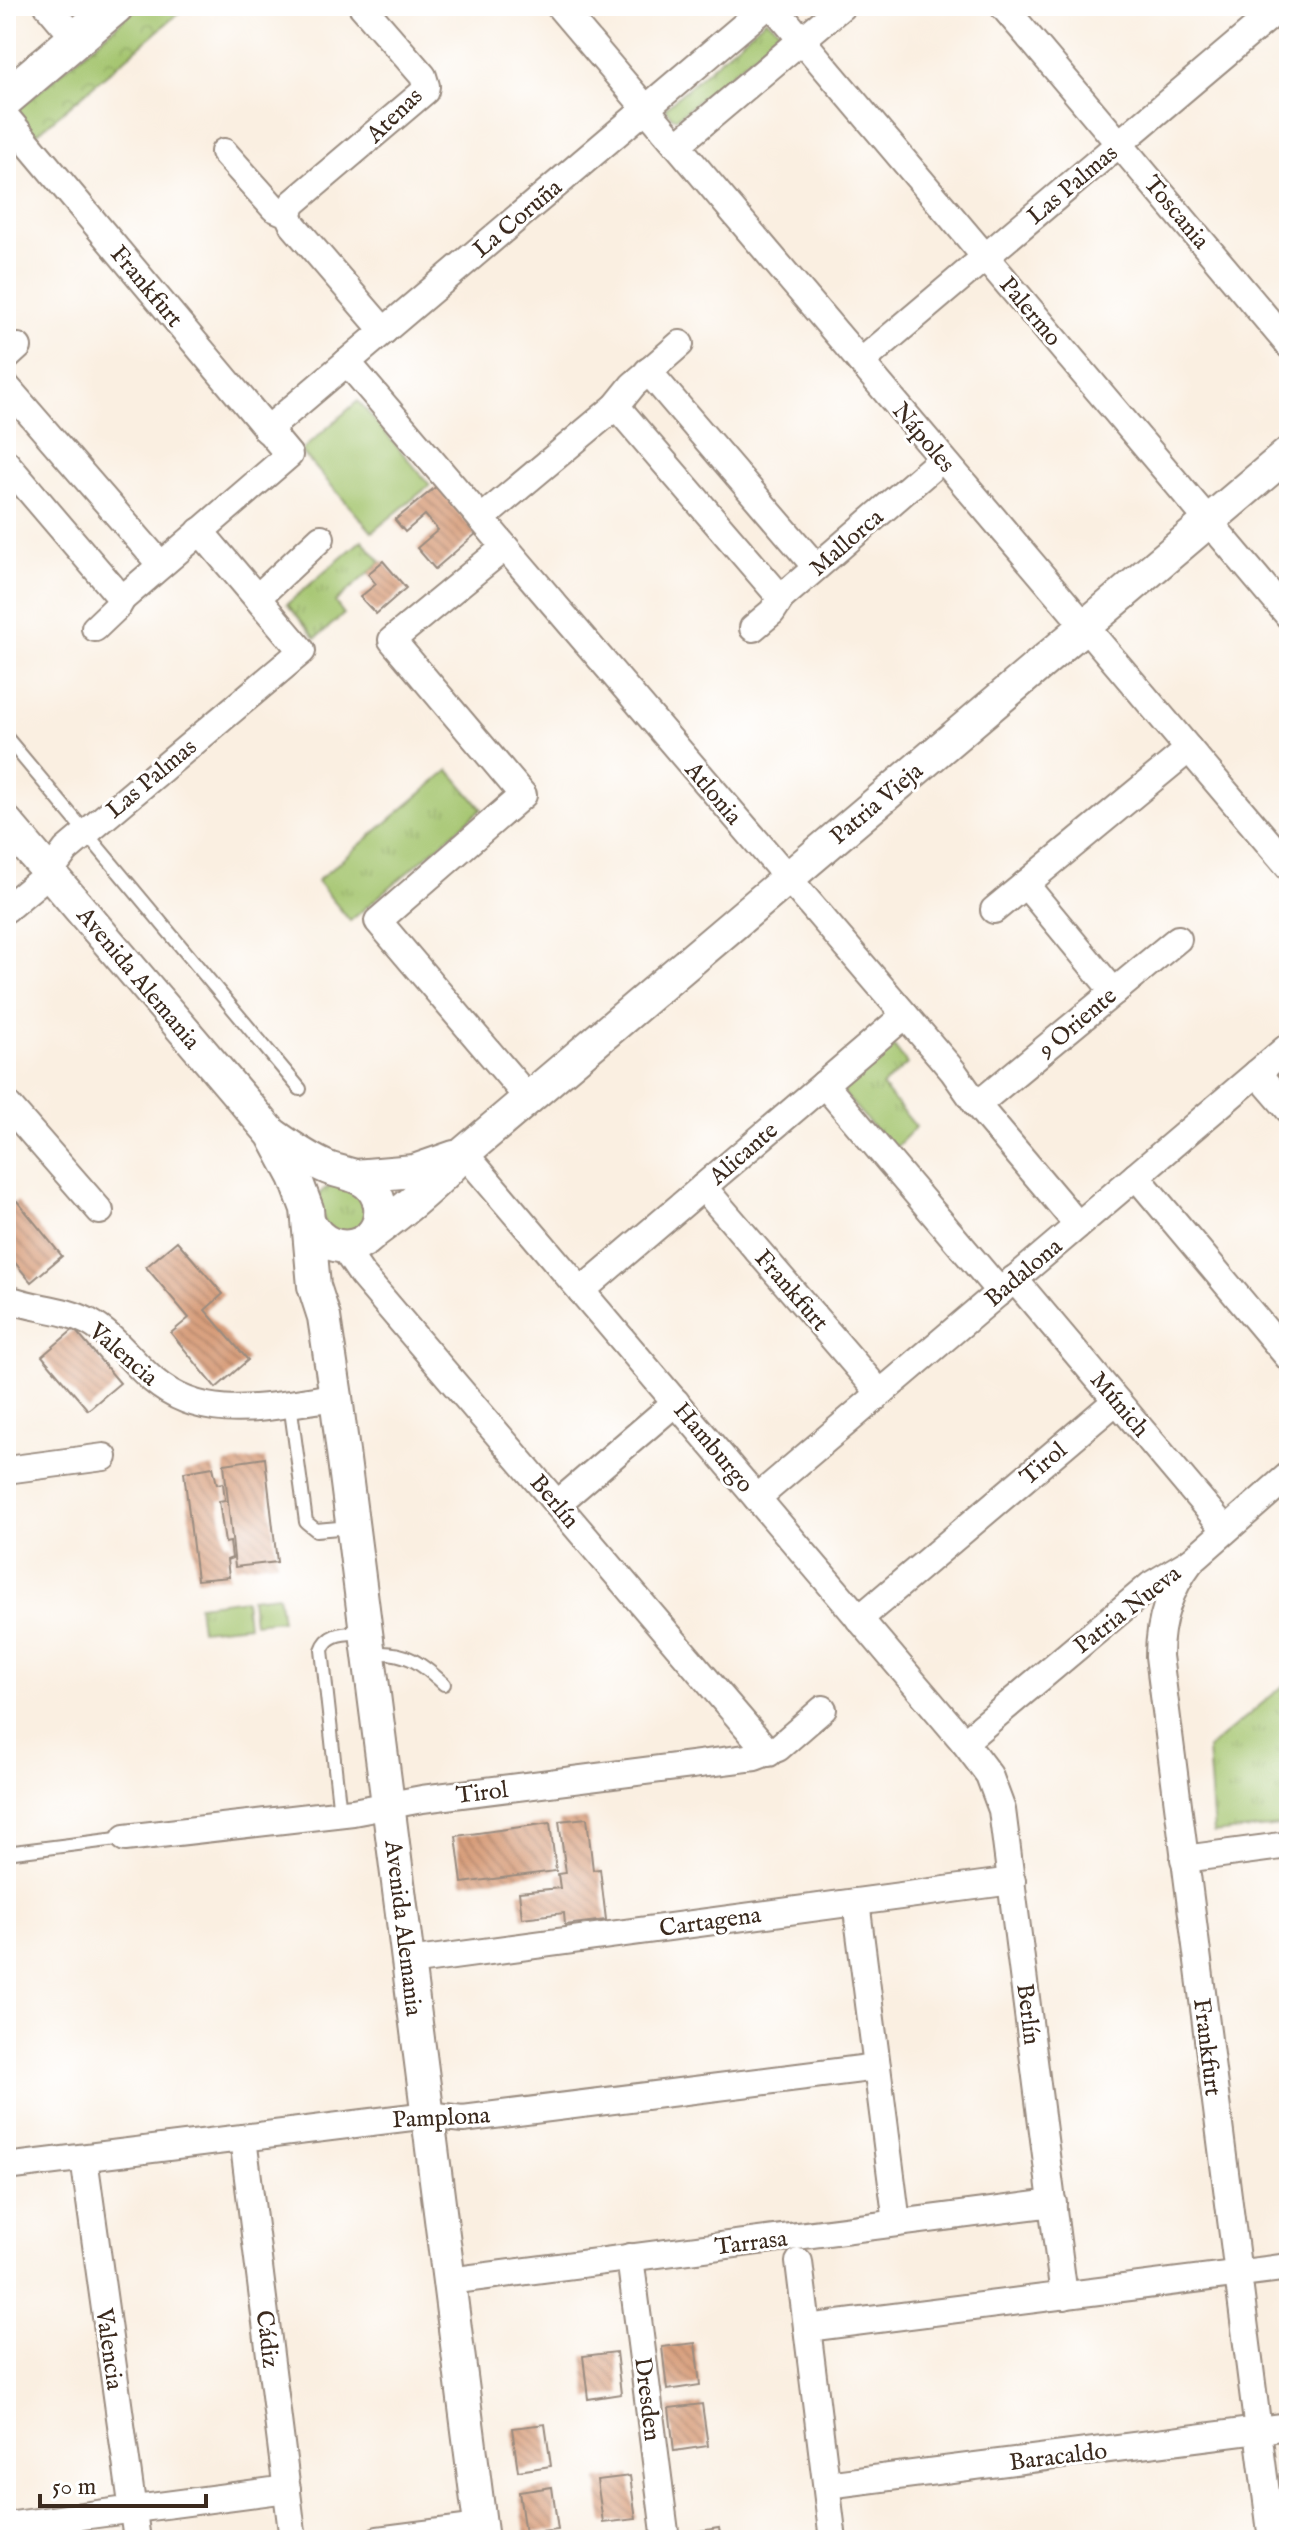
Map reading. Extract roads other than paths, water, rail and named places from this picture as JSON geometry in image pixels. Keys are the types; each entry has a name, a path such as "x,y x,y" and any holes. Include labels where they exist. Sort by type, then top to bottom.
{"main road":[{"path":"6,98 115,6"}],"street":[{"path":"48,6 76,39"},
{"name":"Atenas","path":"288,214 293,203 425,91 426,80 362,6"},
{"name":"Nápoles","path":"559,6 1289,867"},
{"name":"La Coruña","path":"267,430 770,6"},
{"name":"Palermo","path":"770,6 1289,616"},
{"path":"677,145 842,6"},
{"name":"Toscania","path":"1003,6 1289,345"},
{"name":"Las Palmas","path":"861,362 1282,6"},
{"name":"Frankfurt","path":"6,117 289,455 200,531"},
{"path":"224,152 274,208 288,214 293,225 384,331"},
{"path":"481,519 616,406 633,385 680,344"},
{"name":"Atlonia","path":"347,362 953,1071 977,1105 1078,1225"},
{"path":"648,371 816,567"},
{"path":"6,386 161,565"},
{"path":"616,406 781,598"},
{"name":"Patria Vieja","path":"373,1233 1289,453"},
{"name":"Mallorca","path":"753,628 772,612 781,598 942,459"},
{"path":"6,463 122,599"},
{"path":"95,628 122,599 200,531 257,598 321,538"},
{"path":"505,547 392,640 523,795 378,921 528,1098"},
{"name":"Las Palmas","path":"6,909 49,873 66,850 302,651 257,598"},
{"path":"994,910 1189,749"},
{"name":"Avenida Alemania","path":"6,822 272,1134 295,1177 309,1216 314,1286 324,1317 336,1397 481,2534"},
{"path":"1025,884 1114,992"},
{"name":"9 Oriente","path":"977,1105 1178,939"},
{"name":"Alicante","path":"581,1291 905,1015"},
{"name":"Badalona","path":"757,1498 1289,1046"},
{"path":"1257,1073 1289,1110"},
{"name":"Múnich","path":"824,1084 1116,1401 1225,1529"},
{"path":"6,1103 100,1211"},
{"name":"Avenida Alemania","path":"272,1134 312,1160 371,1187 378,1199 380,1213 373,1233"},
{"name":"Patria Vieja","path":"350,1175 414,1171 464,1153"},
{"name":"Hamburgo","path":"464,1153 964,1742"},
{"path":"350,1175 322,1182 312,1193 309,1216 323,1241 343,1247 362,1242 373,1233"},
{"path":"1136,1176 1289,1358"},
{"name":"Frankfurt","path":"703,1187 880,1393"},
{"name":"Avenida Alemania","path":"324,1317 343,1247"},
{"name":"Berlín","path":"343,1247 362,1275 769,1753"},
{"name":"Valencia","path":"6,1298 88,1322 105,1332 161,1386 198,1405 224,1410 336,1397"},
{"name":"Tirol","path":"859,1619 1116,1401"},
{"path":"557,1504 676,1402"},
{"path":"6,1470 104,1457"},
{"name":"Patria Nueva","path":"964,1742 1151,1585 1191,1561 1289,1475"},
{"name":"Frankfurt","path":"1191,1561 1170,1594 1163,1612 1159,1642 1161,1680 1272,2540"},
{"name":"Tirol","path":"125,1838 340,1814 422,1799 755,1757 769,1753 787,1741 823,1709"},
{"name":"Berlín","path":"964,1742 989,1775 1002,1810 1064,2296"},
{"path":"1184,1859 1289,1845"},
{"name":"Cartagena","path":"409,1962 1012,1881"},
{"path":"856,1902 897,2223"},
{"name":"Pamplona","path":"6,2167 428,2115 463,2119 877,2067"},
{"name":"Cádiz","path":"243,2138 293,2540"},
{"name":"Valencia","path":"84,2158 137,2540"},
{"name":"Tarrasa","path":"449,2281 1053,2203"},
{"name":"Dresden","path":"630,2257 666,2540"},
{"path":"799,2262 833,2540"},
{"path":"807,2328 1289,2267"},
{"name":"Baracaldo","path":"827,2485 1289,2426"},
{"path":"6,2526 287,2489"},
{"path":"378,2540 481,2534"}],"lane":[{"path":"6,737 300,1089"},
{"path":"290,1403 306,1522 316,1530 353,1527"},
{"path":"340,1814 322,1650 325,1641 333,1636 404,1655 444,1684"},
{"path":"6,1853 125,1838"}]}
